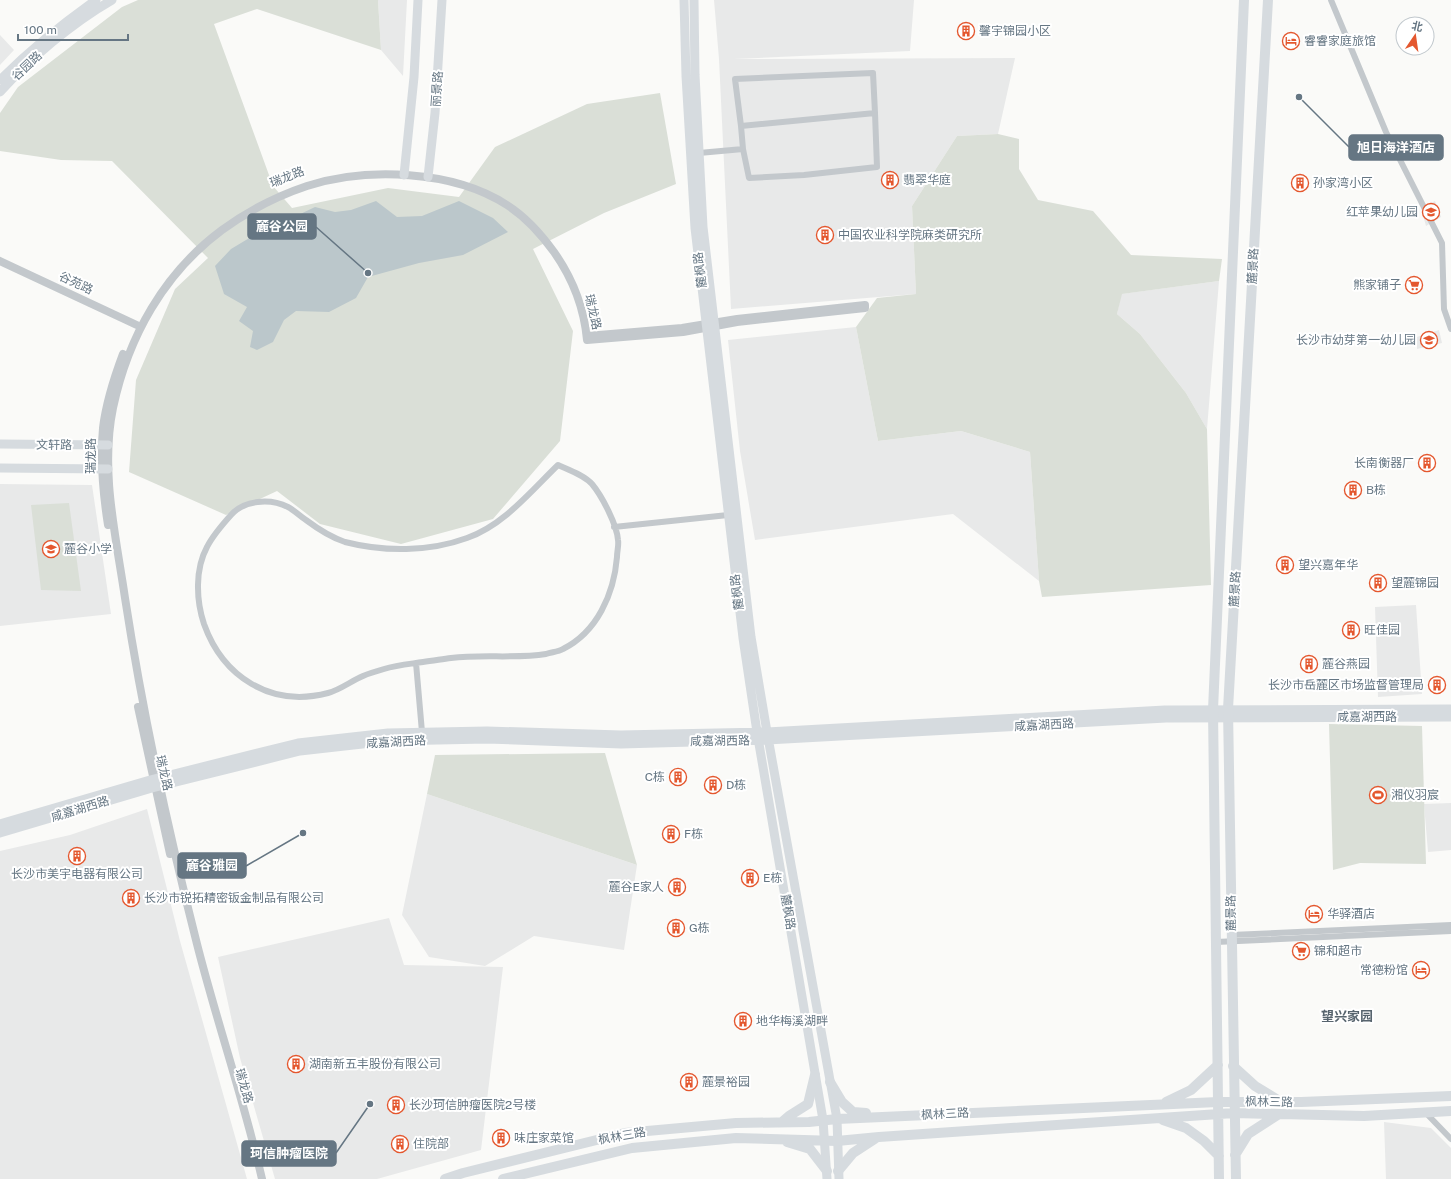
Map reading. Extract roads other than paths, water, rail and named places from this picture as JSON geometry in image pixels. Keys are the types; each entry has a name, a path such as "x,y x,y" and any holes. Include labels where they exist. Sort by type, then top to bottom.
{"main road":[{"name":"谷园路","path":"0,80 46,38 96,0"},
{"name":"谷园路","path":"0,92 50,45 78,23 112,0"},
{"name":"丽景路","path":"405,173 414,77 418,0"},
{"name":"丽景路","path":"428,175 436,105 442,0"},
{"name":"麓枫路","path":"684,0 686,76 695,228 711,326 728,515 743,638 758,736 823,1120 827,1175"},
{"path":"694,0 695,75 699,153 711,326 751,637 767,736 837,1119 838,1175"},
{"name":"麓景路","path":"1219,1179 1213,714 1244,0"},
{"name":"麓景路","path":"1236,1179 1228,713 1268,0"},
{"name":"文轩路","path":"0,444 105,445"},
{"name":"文轩路","path":"0,468 105,469"},
{"name":"咸嘉湖西路","path":"0,824 298,743 388,733 487,731 621,736 767,736 1165,710 1213,714 1451,709"},
{"name":"咸嘉湖西路","path":"1228,713 1451,717"},
{"name":"咸嘉湖西路","path":"0,833 156,782 300,751 389,741 487,739 621,744 758,736"},
{"path":"1162,1104 1191,1090 1218,1065"},
{"path":"1233,1066 1255,1086 1281,1102"},
{"path":"782,1122 808,1104 815,1075"},
{"path":"830,1082 842,1102 854,1112 900,1116"},
{"name":"枫林三路","path":"445,1179 462,1173 625,1133 736,1123 1234,1101 1281,1102 1451,1096"},
{"name":"枫林三路","path":"503,1179 632,1148 736,1138 837,1140 1234,1113 1364,1116 1451,1111"},
{"path":"1235,1154 1248,1134 1279,1114"},
{"path":"1157,1118 1186,1128 1204,1141 1219,1156"},
{"path":"838,1175 853,1153 878,1137"},
{"path":"775,1139 810,1149 827,1175"}],"street":[{"path":"1331,0 1386,132 1442,242 1444,309 1451,329"},
{"path":"873,73 875,113 877,167 804,175 749,178 743,149 742,126 735,79 873,73"},
{"path":"742,126 875,113"},
{"path":"699,153 743,149"},
{"name":"瑞龙路","path":"262,1179 254,1144 197,944 141,727 105,502 105,445 119,384 138,328 151,299 160,285 186,256 217,228 238,214 287,188 337,174 366,170 428,175 483,192 508,206 529,222 550,247 572,280 589,338 711,326"},
{"name":"谷苑路","path":"0,261 138,328"},
{"name":"谷苑路","path":"0,266 138,328"},
{"path":"865,305 865,308 711,326 736,319 865,305"},
{"path":"558,465 590,482 600,496 612,519 614,527 618,540 616,569 609,597 595,621 578,640 560,651 532,656 453,658 389,667 365,675 329,693 289,697 267,692 244,680 224,661 210,639 202,618 199,600 199,575 206,547 234,512 250,503 268,502 287,506 331,537 368,547 407,549 447,545 482,532 498,521 531,492 558,465"},
{"path":"614,527 728,515"},
{"path":"416,663 422,732"},
{"name":"瑞龙路","path":"156,782 194,953 257,1179"},
{"path":"1216,942 1231,938 1451,926"},
{"path":"1231,938 1451,931"},
{"path":"1425,1112 1451,1139"}],"place":[{"name":"馨宇锦园小区","path":"966,31"},
{"name":"睿睿家庭旅馆","path":"1291,41"},
{"name":"旭日海洋酒店","path":"1299,97"},
{"name":"翡翠华庭","path":"890,180"},
{"name":"孙家湾小区","path":"1300,183"},
{"name":"红苹果幼儿园","path":"1431,212"},
{"name":"中国农业科学院麻类研究所","path":"825,235"},
{"name":"麓谷公园","path":"368,273"},
{"name":"熊家铺子","path":"1414,285"},
{"name":"长沙市幼芽第一幼儿园","path":"1429,340"},
{"name":"长南衡器厂","path":"1427,463"},
{"name":"B栋","path":"1353,490"},
{"name":"麓谷小学","path":"51,549"},
{"name":"望兴嘉年华","path":"1285,565"},
{"name":"望麓锦园","path":"1378,583"},
{"name":"旺佳园","path":"1351,630"},
{"name":"麓谷燕园","path":"1309,664"},
{"name":"长沙市岳麓区市场监督管理局","path":"1437,685"},
{"name":"C栋","path":"678,777"},
{"name":"D栋","path":"713,785"},
{"name":"湘仪羽宸","path":"1378,795"},
{"name":"麓谷雅园","path":"303,833"},
{"name":"F栋","path":"671,834"},
{"name":"长沙市美宇电器有限公司","path":"77,856"},
{"name":"E栋","path":"750,878"},
{"name":"麓谷E家人","path":"677,887"},
{"name":"长沙市锐拓精密钣金制品有限公司","path":"131,898"},
{"name":"华驿酒店","path":"1314,914"},
{"name":"G栋","path":"676,928"},
{"name":"锦和超市","path":"1301,951"},
{"name":"常德粉馆","path":"1421,970"},
{"name":"地华梅溪湖畔","path":"743,1021"},
{"name":"湖南新五丰股份有限公司","path":"296,1064"},
{"name":"麓景裕园","path":"689,1082"},
{"name":"珂信肿瘤医院","path":"370,1104"},
{"name":"长沙珂信肿瘤医院2号楼","path":"396,1105"},
{"name":"味庄家菜馆","path":"501,1138"},
{"name":"住院部","path":"400,1144"}],"district":[{"name":"望兴家园","path":"1347,1016"}]}
